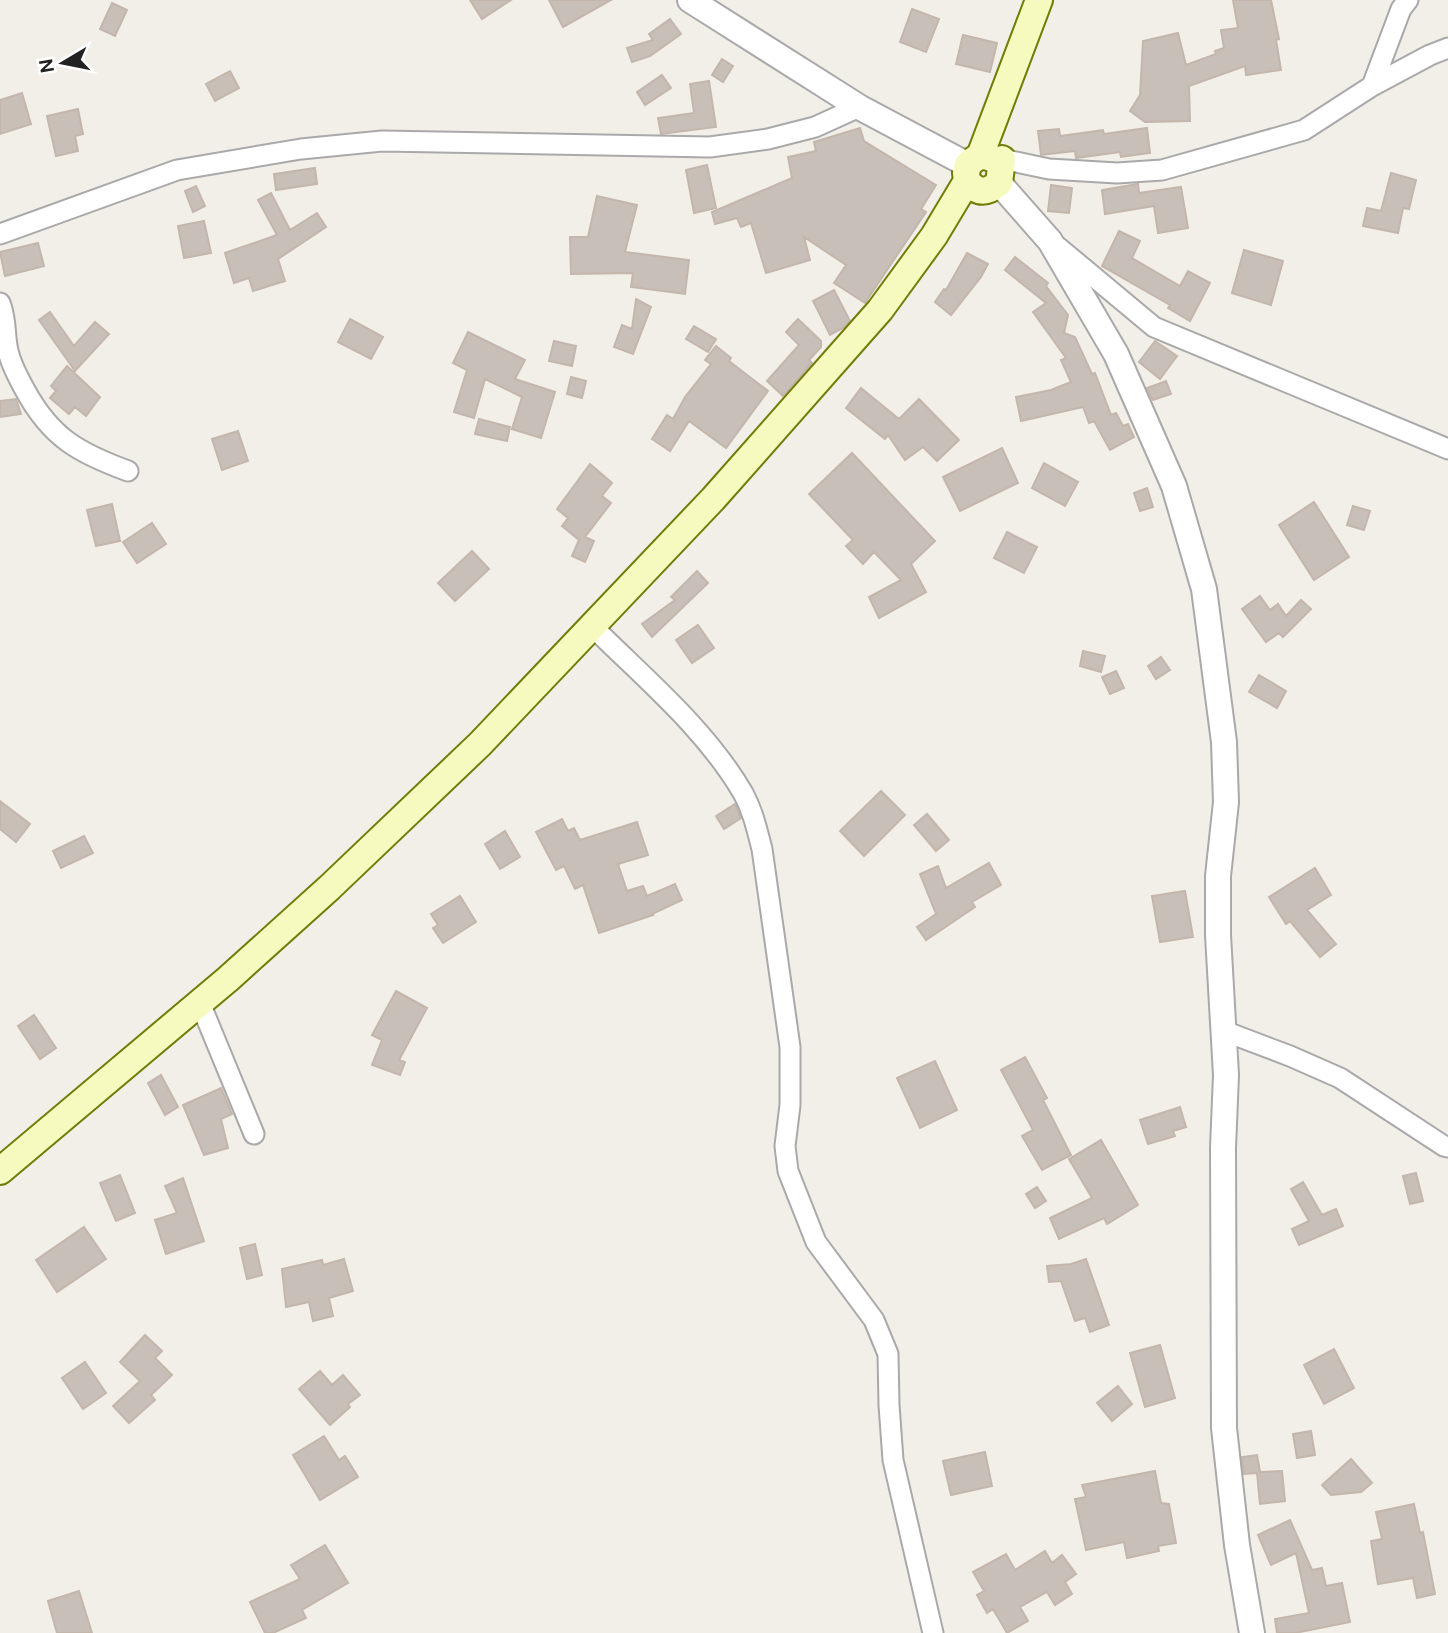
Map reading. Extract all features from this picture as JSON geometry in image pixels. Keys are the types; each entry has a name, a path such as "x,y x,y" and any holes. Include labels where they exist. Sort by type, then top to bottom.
{"main road":[{"path":"0,1171 200,1003 329,888 480,744 713,499 880,310 986,171 1014,68 1039,0"}],"street":[{"path":"690,0 859,107 986,171 1050,241 1154,327 1448,449"},
{"path":"1372,86 1401,9 1408,0"},
{"path":"986,171 1049,169 1117,173 1162,170 1304,130 1372,86 1448,48"},
{"path":"0,234 177,170 301,149 382,141 709,147 768,139 815,127 859,107"},
{"path":"1050,241 1116,354 1174,486 1204,589 1224,742 1226,802 1218,876 1218,935 1226,1075 1223,1148 1224,1428 1237,1545 1252,1633"},
{"path":"0,303 6,317 7,348 14,370 32,404 53,431 96,459 128,471"},
{"path":"592,626 701,734 743,794 754,818 762,849 790,1046 790,1105 785,1146 788,1171 816,1242 874,1320 888,1354 894,1460 933,1633"},
{"path":"200,1003 254,1133"},
{"path":"1223,1031 1340,1078 1448,1147"}],"building":[{"path":"470,0 511,0 482,19"},
{"path":"549,0 611,0 563,27"},
{"path":"1233,0 1271,0 1279,39 1276,40 1281,70 1246,75 1245,66 1189,86 1190,121 1145,122 1130,111 1140,95 1143,41 1178,33 1186,65 1216,54 1215,51 1224,48 1221,30 1238,28"},
{"path":"112,3 127,10 115,36 100,29"},
{"path":"912,9 939,19 926,52 900,42"},
{"path":"670,19 681,34 650,56 632,62 627,48 653,40 649,34"},
{"path":"963,35 997,43 990,72 956,64"},
{"path":"722,59 733,66 723,82 712,75"},
{"path":"230,71 239,88 215,101 206,84"},
{"path":"662,75 671,88 645,105 637,92"},
{"path":"709,81 716,127 661,134 658,118 694,113 690,84"},
{"path":"22,93 31,124 0,134 0,100"},
{"path":"78,109 83,134 75,136 78,151 56,156 47,116"},
{"path":"860,128 864,141 936,185 921,209 926,212 865,303 834,283 846,265 804,237 810,260 766,273 751,223 741,227 737,218 715,224 712,212 792,178 788,157 816,151 814,142"},
{"path":"1147,128 1150,153 1121,157 1120,152 1076,158 1075,151 1041,155 1038,131 1059,129 1060,136"},
{"path":"707,165 716,208 694,213 686,170"},
{"path":"315,168 317,184 276,190 274,174"},
{"path":"1391,173 1416,180 1409,209 1403,208 1398,233 1363,226 1367,208 1381,211"},
{"path":"1138,184 1139,193 1181,187 1188,228 1158,233 1154,206 1105,214 1102,190"},
{"path":"1051,185 1072,188 1069,213 1048,211"},
{"path":"196,186 205,206 193,212 185,191"},
{"path":"271,193 290,230 317,213 326,227 278,259 285,281 253,291 249,278 234,283 225,253 277,235 258,200"},
{"path":"597,196 637,205 625,252 689,260 685,294 631,287 633,273 571,274 570,237 588,237"},
{"path":"204,221 211,253 184,258 178,226"},
{"path":"1119,231 1140,241 1132,258 1180,286 1188,271 1210,283 1190,321 1168,308 1170,305 1102,266"},
{"path":"38,243 44,266 5,276 0,252"},
{"path":"1244,250 1283,261 1271,305 1232,293"},
{"path":"967,253 988,264 951,315 935,302 944,289 946,290"},
{"path":"1015,257 1048,283 1046,286 1068,315 1064,333 1075,337 1092,374 1095,373 1111,415 1116,413 1123,426 1128,424 1134,437 1110,450 1094,421 1089,423 1083,407 1021,421 1016,397 1051,390 1071,382 1061,360 1066,358 1033,312 1046,303 1005,270"},
{"path":"834,290 850,321 830,335 813,301"},
{"path":"636,299 651,307 633,354 614,347 622,325 632,329"},
{"path":"50,312 74,346 95,322 109,334 75,371 39,320"},
{"path":"350,319 383,337 371,359 338,342"},
{"path":"798,319 821,341 821,347 809,360 812,363 783,396 767,381 799,345 786,332"},
{"path":"694,326 716,339 708,352 686,339"},
{"path":"468,332 525,360 515,379 555,392 541,438 512,429 522,397 485,379 474,418 454,412 467,370 453,363"},
{"path":"554,341 576,346 572,366 549,361"},
{"path":"1155,341 1177,356 1160,379 1139,362"},
{"path":"716,346 731,358 729,361 768,391 726,448 689,421 670,451 652,439 667,415 673,419 685,397 711,364 705,360"},
{"path":"67,366 100,397 86,416 75,407 69,414 50,398 56,391 51,386"},
{"path":"571,377 586,381 582,398 567,394"},
{"path":"1166,381 1171,394 1153,400 1147,388"},
{"path":"861,388 899,419 919,399 959,440 937,461 923,447 905,460 888,435 885,439 846,408"},
{"path":"16,399 21,414 0,417 0,401"},
{"path":"479,419 510,427 507,441 475,434"},
{"path":"238,431 248,461 222,470 212,439"},
{"path":"1002,448 1018,483 960,511 943,477"},
{"path":"852,453 935,541 911,564 926,592 879,618 869,597 901,580 874,552 863,564 846,546 853,540 809,494"},
{"path":"1044,463 1078,482 1065,506 1032,488"},
{"path":"590,464 612,483 602,496 611,503 585,537 594,541 585,562 572,556 579,540 562,526 568,518 557,509"},
{"path":"1147,488 1153,507 1140,511 1134,493"},
{"path":"1314,502 1349,557 1314,580 1279,525"},
{"path":"112,504 120,541 96,546 87,510"},
{"path":"1353,506 1370,511 1364,530 1347,525"},
{"path":"152,523 166,544 137,563 123,542"},
{"path":"1007,532 1037,547 1024,573 994,558"},
{"path":"472,551 489,569 455,601 438,583"},
{"path":"697,571 708,583 652,637 642,624 675,600 671,597"},
{"path":"1260,596 1270,610 1278,604 1286,616 1301,600 1311,609 1283,637 1279,633 1266,642 1242,609"},
{"path":"698,625 714,648 692,663 676,640"},
{"path":"1083,651 1105,656 1101,672 1080,666"},
{"path":"1161,657 1170,670 1156,679 1148,666"},
{"path":"1116,671 1124,688 1110,694 1102,677"},
{"path":"1259,675 1286,691 1277,708 1249,692"},
{"path":"881,791 905,815 864,856 840,831"},
{"path":"0,801 30,824 16,842 0,829"},
{"path":"735,804 741,818 724,829 716,816"},
{"path":"927,814 949,840 936,851 914,825"},
{"path":"562,819 568,831 574,828 580,840 637,822 648,855 618,864 627,891 643,886 647,896 675,884 682,900 653,915 599,933 583,885 575,889 564,866 556,870 536,832"},
{"path":"505,831 520,857 500,869 485,844"},
{"path":"84,836 93,853 61,868 53,851"},
{"path":"989,863 1001,885 972,902 975,907 926,940 917,927 936,914 920,874 938,866 946,888"},
{"path":"1315,868 1331,895 1307,910 1336,944 1320,957 1290,921 1286,924 1269,897"},
{"path":"1185,891 1193,937 1160,942 1152,896"},
{"path":"460,896 476,922 443,943 433,928 438,925 431,914"},
{"path":"396,991 427,1008 399,1060 405,1062 400,1075 372,1065 382,1040 372,1035"},
{"path":"34,1015 56,1048 40,1059 18,1026"},
{"path":"1025,1057 1047,1098 1043,1100 1071,1155 1042,1170 1022,1136 1033,1130 1001,1070"},
{"path":"935,1061 957,1110 920,1128 897,1078"},
{"path":"161,1075 178,1107 165,1115 148,1083"},
{"path":"221,1088 232,1114 221,1119 228,1148 204,1155 183,1105"},
{"path":"1180,1107 1186,1127 1173,1131 1175,1136 1148,1144 1140,1120"},
{"path":"1101,1140 1138,1205 1107,1224 1104,1218 1059,1239 1050,1218 1092,1198 1069,1159"},
{"path":"1416,1173 1423,1201 1410,1204 1403,1176"},
{"path":"120,1175 135,1213 116,1221 100,1183"},
{"path":"183,1178 204,1241 166,1254 155,1220 177,1213 165,1186"},
{"path":"1303,1182 1322,1215 1336,1209 1343,1226 1299,1245 1292,1229 1309,1221 1291,1189"},
{"path":"1037,1187 1046,1201 1035,1208 1026,1194"},
{"path":"84,1227 106,1259 57,1292 36,1260"},
{"path":"255,1244 262,1275 247,1279 240,1248"},
{"path":"344,1259 353,1291 329,1298 333,1316 313,1321 309,1302 286,1307 282,1269 322,1260 323,1265"},
{"path":"1086,1259 1109,1325 1090,1332 1085,1318 1075,1321 1061,1281 1049,1282 1047,1266 1071,1264"},
{"path":"145,1335 162,1351 155,1358 172,1375 151,1395 155,1400 129,1423 113,1406 140,1381 120,1362"},
{"path":"1160,1345 1175,1398 1145,1407 1130,1353"},
{"path":"1334,1349 1354,1388 1324,1404 1304,1365"},
{"path":"85,1362 106,1393 83,1409 62,1378"},
{"path":"320,1371 332,1385 343,1375 360,1395 348,1404 350,1407 330,1425 299,1389"},
{"path":"1118,1386 1132,1404 1112,1421 1097,1403"},
{"path":"1311,1431 1315,1455 1297,1458 1293,1434"},
{"path":"324,1436 339,1460 345,1456 358,1477 320,1500 293,1455"},
{"path":"985,1452 992,1486 951,1495 943,1461"},
{"path":"1257,1455 1260,1472 1282,1471 1285,1501 1260,1504 1257,1473 1244,1474 1242,1457"},
{"path":"1351,1459 1372,1483 1361,1492 1331,1495 1322,1485"},
{"path":"1155,1471 1161,1503 1169,1504 1176,1543 1158,1546 1159,1551 1127,1558 1124,1542 1086,1550 1075,1499 1086,1497 1082,1485"},
{"path":"1414,1504 1420,1533 1423,1532 1435,1594 1417,1598 1413,1578 1378,1584 1371,1541 1382,1539 1376,1512"},
{"path":"1290,1520 1312,1570 1322,1568 1326,1586 1342,1583 1350,1622 1295,1633 1277,1633 1275,1619 1309,1613 1296,1553 1271,1565 1258,1535"},
{"path":"325,1545 348,1583 302,1610 306,1618 273,1633 265,1633 250,1602 300,1579 291,1565"},
{"path":"1045,1551 1052,1563 1062,1555 1076,1574 1065,1582 1072,1594 1055,1605 1047,1592 1020,1607 1028,1621 1007,1633 993,1609 987,1613 977,1595 984,1591 973,1572 1006,1554 1015,1570"},
{"path":"79,1591 92,1633 57,1633 48,1601"}]}
